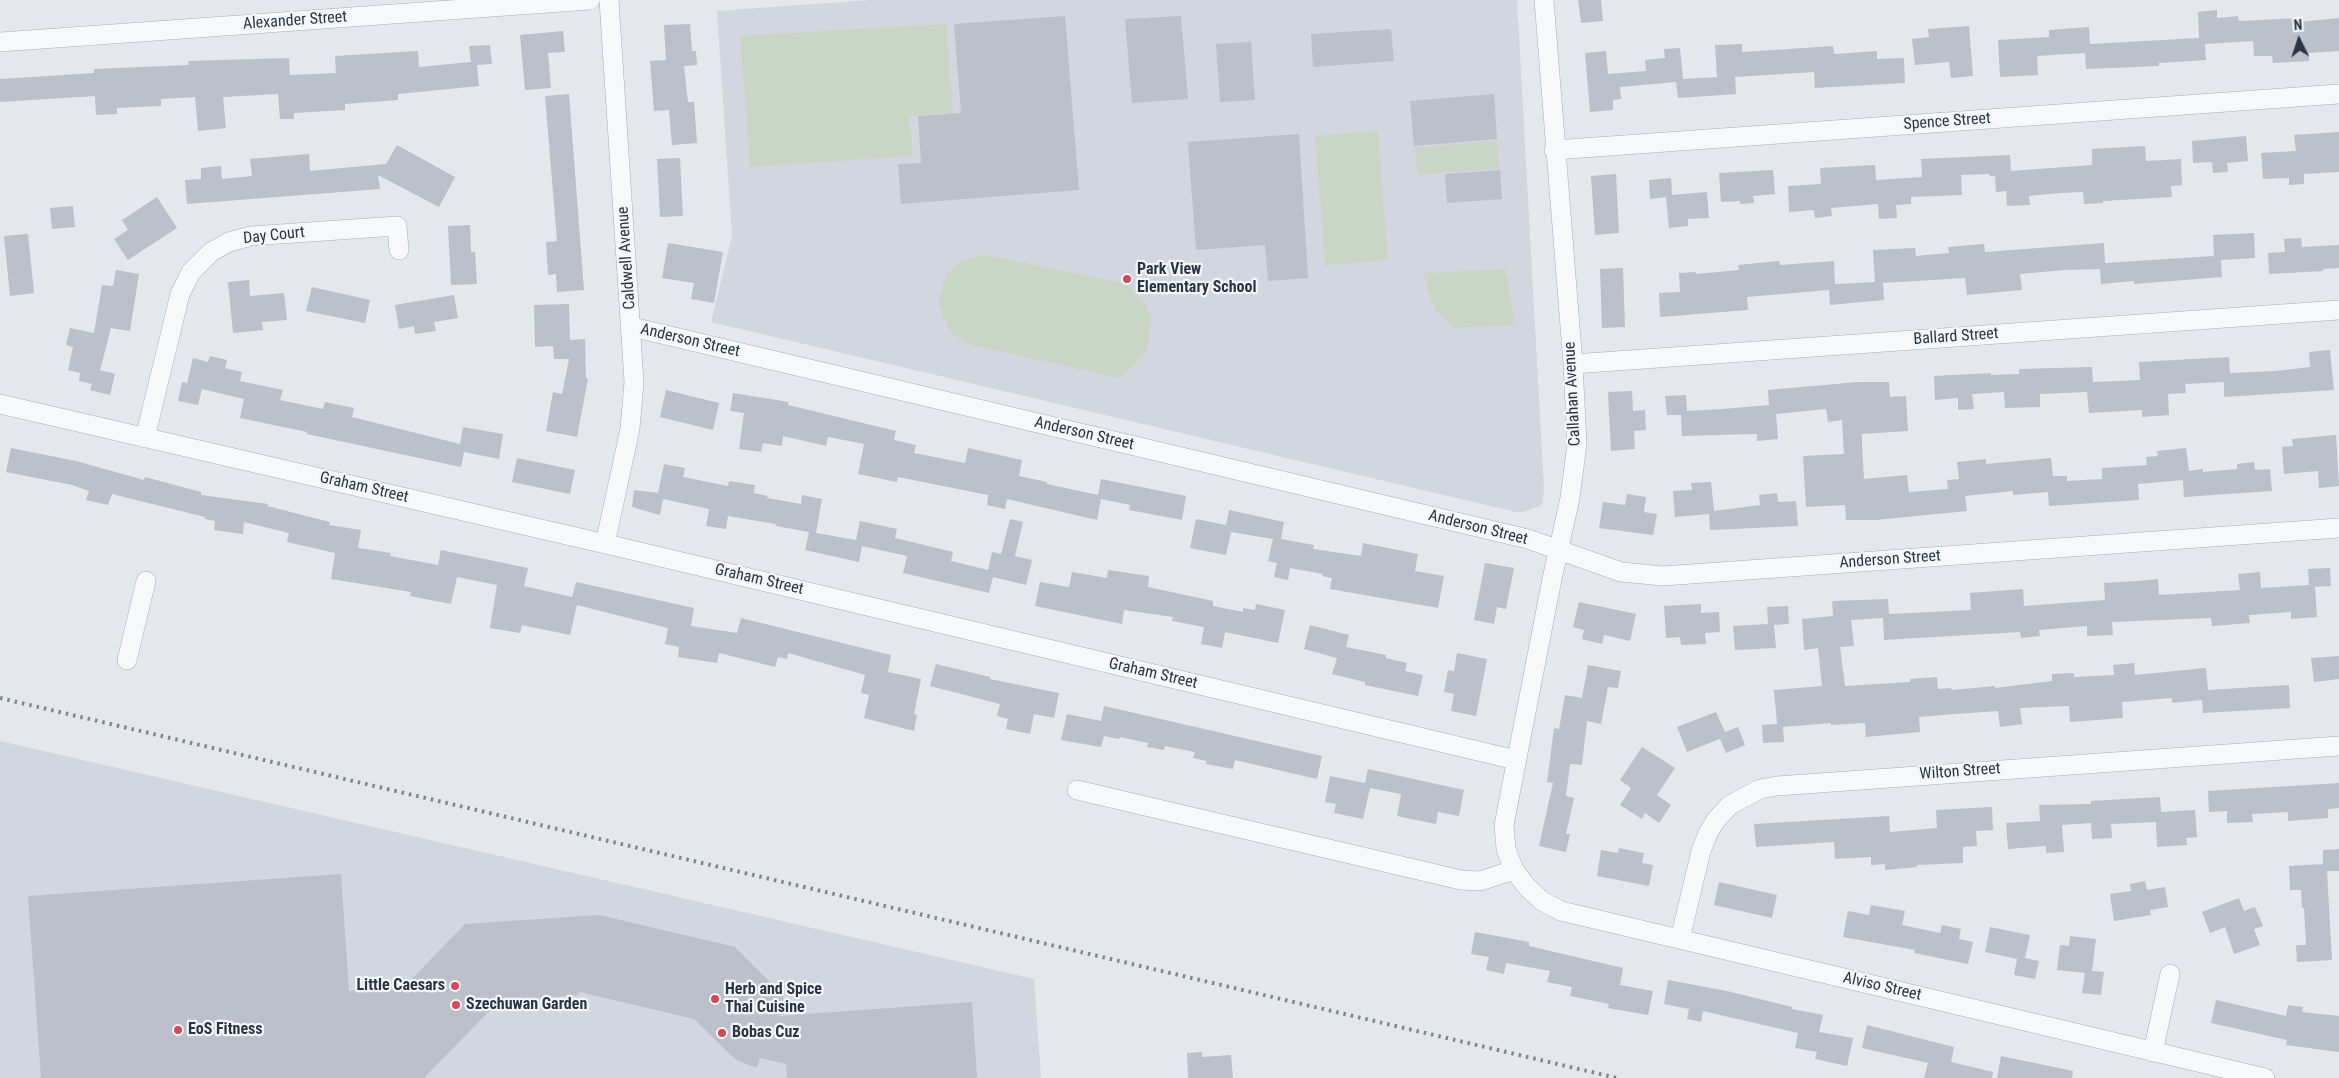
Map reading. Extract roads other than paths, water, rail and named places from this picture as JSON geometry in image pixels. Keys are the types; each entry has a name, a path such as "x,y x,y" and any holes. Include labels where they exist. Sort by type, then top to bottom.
{"street":[{"name":"Alexander Street","path":"0,42 590,0"},
{"name":"Caldwell Avenue","path":"605,544 630,429 634,382 632,327 609,0"},
{"name":"Callahan Avenue","path":"1514,870 1506,848 1504,825 1570,498 1577,444 1573,364 1554,150 1544,0"},
{"name":"Spence Street","path":"1554,150 2339,94"},
{"name":"Day Court","path":"146,438 180,294 191,272 211,252 229,242 251,236 397,226 399,250"},
{"name":"Ballard Street","path":"1573,364 2339,310"},
{"name":"Anderson Street","path":"632,327 1528,539 1621,572 1663,576 2339,528"},
{"name":"Graham Street","path":"0,404 605,544 1516,760"},
{"path":"127,660 146,581"},
{"name":"Wilton Street","path":"1680,939 1701,851 1708,833 1716,820 1730,805 1760,789 1777,786 2339,746"},
{"path":"1077,790 1461,880 1480,881 1514,870"},
{"name":"Alviso Street","path":"1514,870 1527,887 1542,901 1561,911 2265,1078"},
{"path":"2154,1052 2170,974"}],"railway":[{"path":"0,698 1617,1078"}],"place":[{"name":"Park View Elementary School","path":"1127,279"},
{"name":"Little Caesars","path":"455,986"},
{"name":"Herb and Spice Thai Cuisine","path":"715,999"},
{"name":"Szechuwan Garden","path":"456,1005"},
{"name":"EoS Fitness","path":"178,1030"},
{"name":"Bobas Cuz","path":"722,1033"}]}
